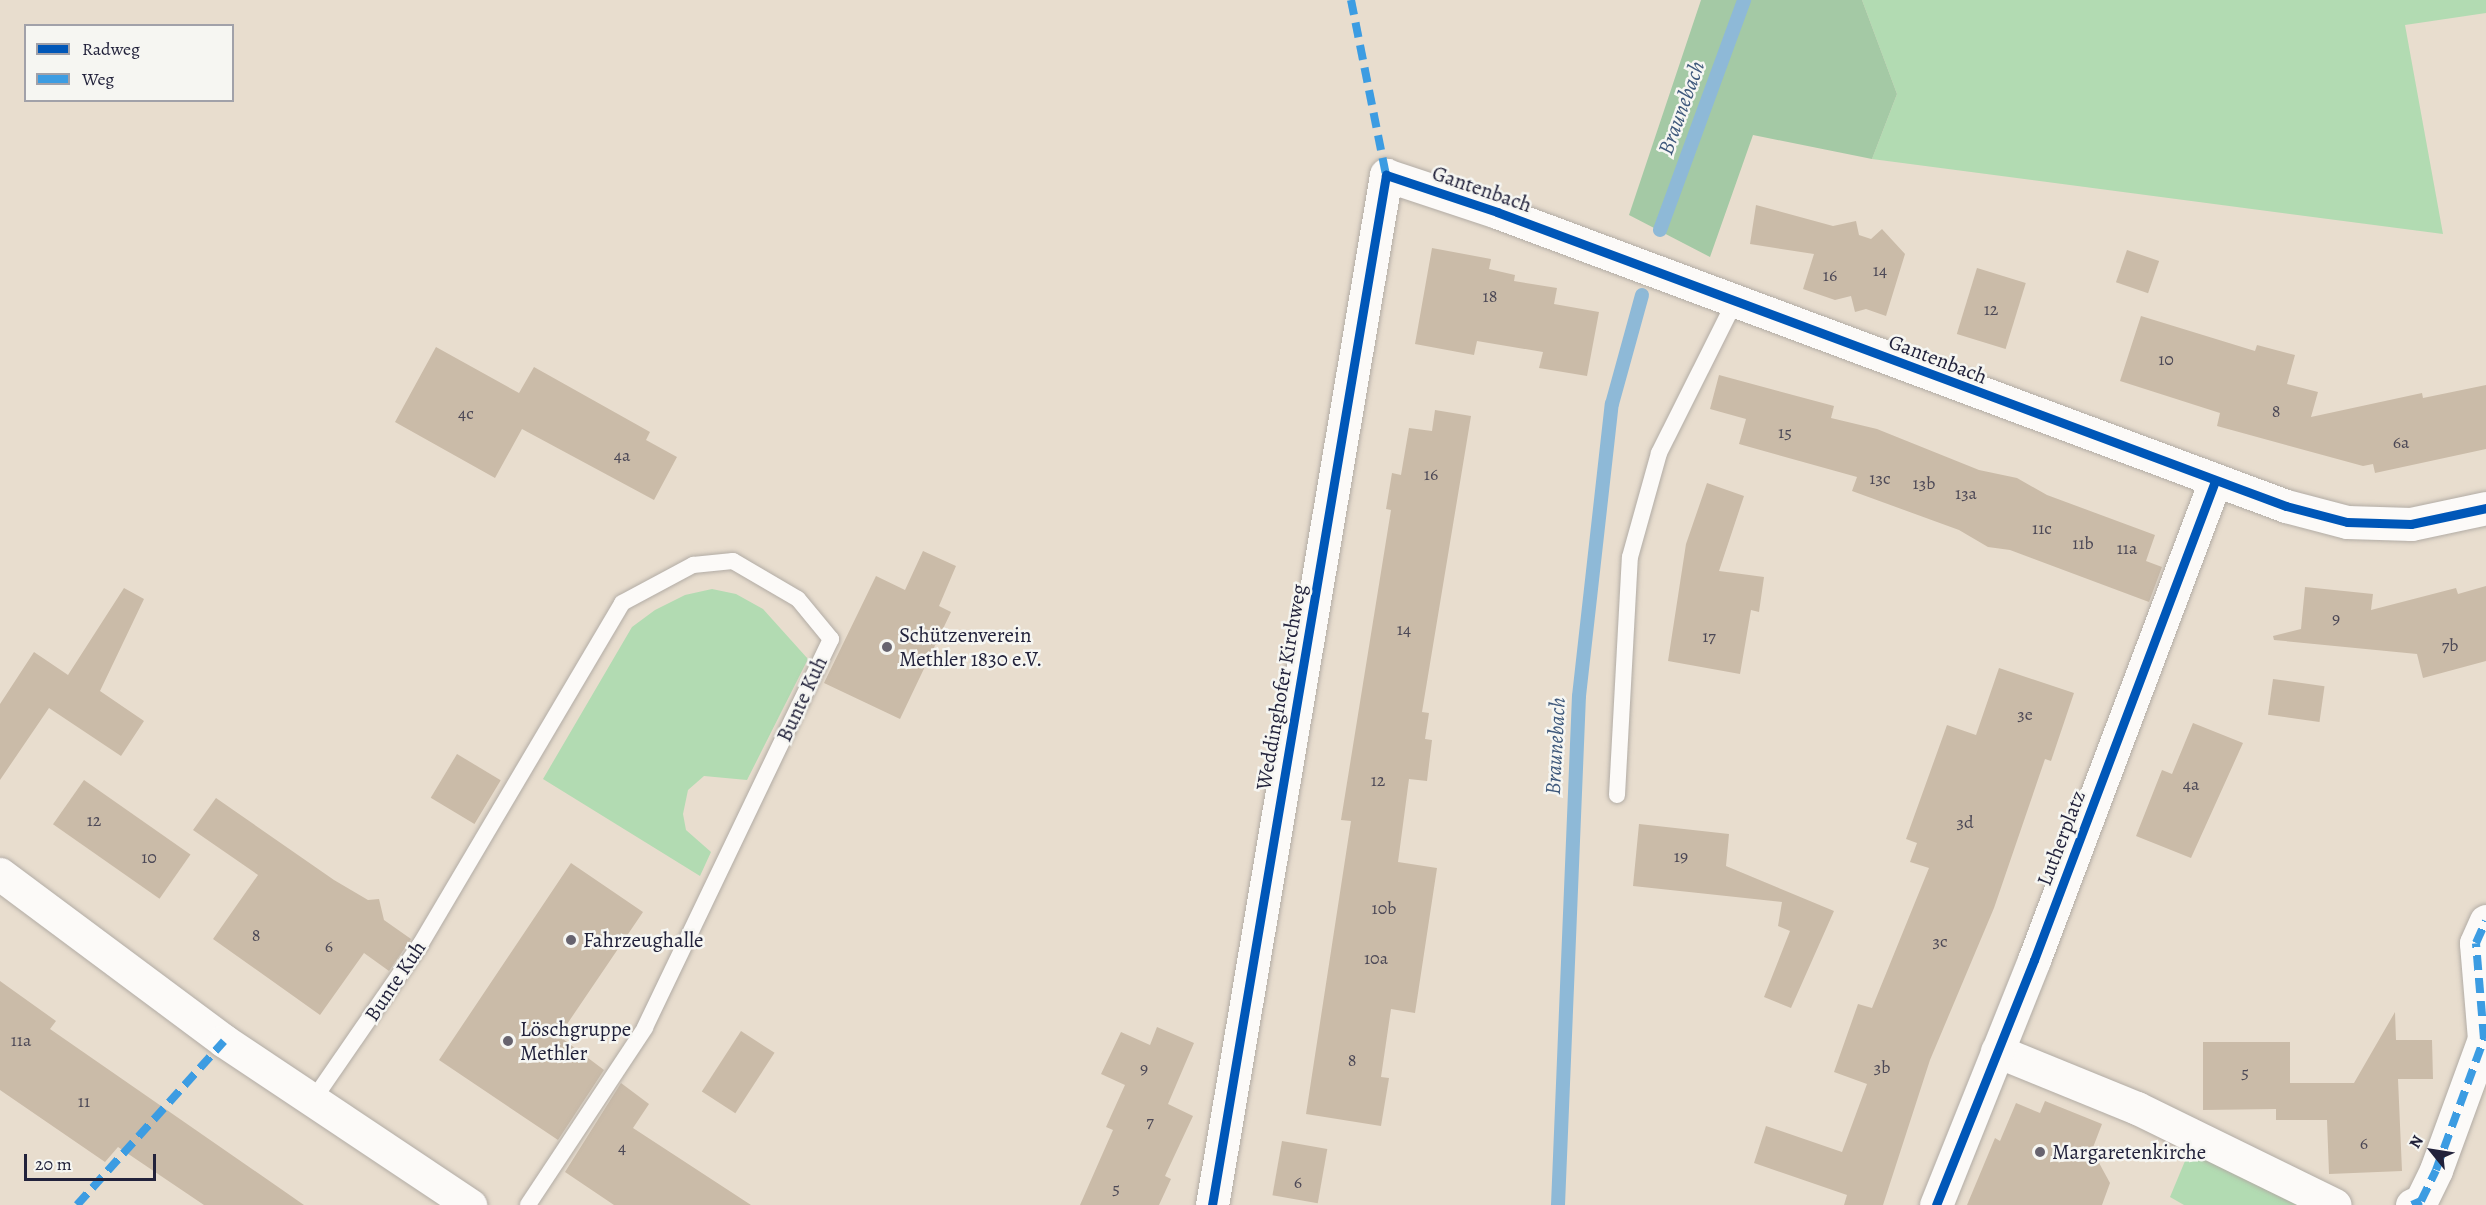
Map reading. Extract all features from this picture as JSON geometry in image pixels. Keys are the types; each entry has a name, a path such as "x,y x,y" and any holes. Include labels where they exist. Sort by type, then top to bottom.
{"street":[{"name":"Gantenbach","path":"1386,174 2286,506 2347,522 2411,524 2486,508"},
{"name":"Weddinghofer Kirchweg","path":"1212,1205 1386,174"},
{"name":"Lutherplatz","path":"1936,1205 2215,481"},
{"path":"0,874 224,1041 470,1205"},
{"path":"2412,1205 2421,1201 2436,1170 2484,1039 2476,943 2486,921"},
{"path":"1997,1051 2137,1108 2335,1205"}],"lane":[{"path":"1617,795 1630,557 1659,453 1735,301"},
{"name":"Bunte Kuh","path":"313,1100 420,945 622,603 693,565 733,561 798,599 831,639 645,1028 528,1205"}],"green space":[{"path":"1701,0 1862,0 1897,94 1872,159 1753,135 1710,257 1629,215"},
{"path":"1862,0 2486,0 2486,13 2405,25 2443,234 1872,159 1897,94"},
{"path":"712,589 736,594 763,609 808,659 747,780 704,776 688,790 683,814 686,830 711,852 700,876 543,779 632,627 655,610 685,595"},
{"path":"2190,1149 2300,1205 2184,1205 2170,1197"}],"building":[{"path":"1756,205 1833,226 1856,221 1859,235 1871,239 1882,229 1905,254 1886,316 1866,309 1855,312 1851,296 1835,300 1803,289 1814,254 1750,244"},
{"path":"1432,248 1491,259 1489,269 1515,275 1514,281 1557,288 1554,304 1599,312 1587,376 1539,368 1543,352 1477,341 1474,355 1415,344"},
{"path":"2127,250 2159,261 2148,293 2116,282"},
{"path":"1977,268 2026,283 2006,349 1957,334"},
{"path":"2141,316 2255,351 2257,345 2295,355 2287,384 2318,392 2311,417 2422,393 2423,398 2486,385 2486,449 2375,473 2373,464 2363,466 2217,426 2220,413 2120,381"},
{"path":"436,347 519,393 534,367 650,432 646,440 677,457 654,500 522,429 495,478 395,422"},
{"path":"1719,375 1834,406 1831,418 1877,429 1979,470 2017,478 2047,495 2155,535 2146,561 2162,567 2149,602 2010,550 1988,547 1959,530 1852,491 1857,477 1739,444 1746,419 1710,409"},
{"path":"1435,410 1471,416 1422,712 1429,713 1425,739 1432,740 1427,781 1409,779 1398,862 1437,868 1415,1013 1391,1009 1381,1077 1389,1078 1381,1126 1306,1114 1351,821 1341,820 1391,510 1386,509 1392,473 1401,475 1409,428 1432,431"},
{"path":"1707,483 1744,496 1719,571 1764,577 1759,612 1751,610 1740,674 1668,661 1686,544"},
{"name":"Schützenverein Methler 1830 e.V.","path":"923,551 956,566 939,606 951,612 900,719 824,683 876,576 905,590"},
{"path":"2486,586 2486,661 2423,678 2417,654 2274,640 2273,636 2301,629 2305,587 2373,594 2371,610 2456,588 2458,594"},
{"path":"124,588 144,599 100,691 144,721 121,756 49,708 0,780 0,704 34,652 68,675"},
{"path":"1999,668 2074,693 2051,761 2045,759 1994,908 1930,1060 1883,1205 1844,1205 1847,1195 1754,1163 1766,1126 1842,1152 1867,1084 1834,1072 1858,1004 1872,1008 1929,868 1910,862 1917,843 1906,839 1947,725 1976,735"},
{"path":"2273,679 2324,686 2319,722 2268,715"},
{"path":"2193,723 2243,743 2191,858 2136,836 2162,770 2172,774"},
{"path":"457,754 501,780 474,824 431,798"},
{"path":"84,780 190,855 160,899 53,824"},
{"path":"216,798 334,880 368,900 379,899 384,920 411,939 389,971 364,953 320,1015 213,939 258,875 193,830"},
{"path":"1639,824 1729,834 1726,866 1834,911 1791,1008 1764,997 1790,931 1778,926 1782,902 1633,886"},
{"path":"571,863 643,912 559,1036 604,1070 558,1140 439,1060"},
{"path":"0,981 56,1021 50,1029 304,1205 204,1205 118,1147 105,1162 0,1090"},
{"path":"2395,1012 2396,1040 2432,1040 2433,1079 2398,1079 2402,1171 2329,1174 2327,1120 2276,1120 2276,1109 2203,1110 2203,1042 2290,1042 2290,1083 2354,1083"},
{"path":"1157,1027 1194,1043 1168,1104 1193,1116 1165,1176 1171,1179 1159,1205 1080,1205 1113,1130 1106,1127 1125,1085 1101,1074 1121,1032 1150,1045"},
{"path":"741,1031 775,1053 735,1113 702,1091"},
{"path":"621,1083 649,1104 633,1128 751,1205 614,1205 565,1172"},
{"name":"Margaretenkirche","path":"2045,1101 2102,1124 2092,1150 2110,1183 2102,1205 1967,1205 1995,1138 2000,1141 2016,1103 2040,1113"},
{"path":"1282,1141 1327,1149 1318,1203 1272,1195"}],"waterway":[{"name":"Braunebach","path":"1660,230 1744,0"},
{"name":"Braunebach","path":"1558,1205 1579,696 1612,404 1642,295"}],"marked path":[{"path":"1351,0 1386,175"},
{"path":"2412,1205 2421,1201 2436,1170 2484,1039 2476,943 2486,921"},
{"path":"77,1205 224,1041"}],"cycle path":[{"path":"1212,1205 1386,175 1497,212 2286,506 2347,522 2411,524 2486,508"},
{"path":"1936,1205 2034,960 2215,481"}],"place":[{"name":"Schützenverein Methler 1830 e.V.","path":"887,647"},
{"name":"Fahrzeughalle","path":"571,940"},
{"name":"Löschgruppe Methler","path":"508,1041"},
{"name":"Margaretenkirche","path":"2040,1152"}]}
